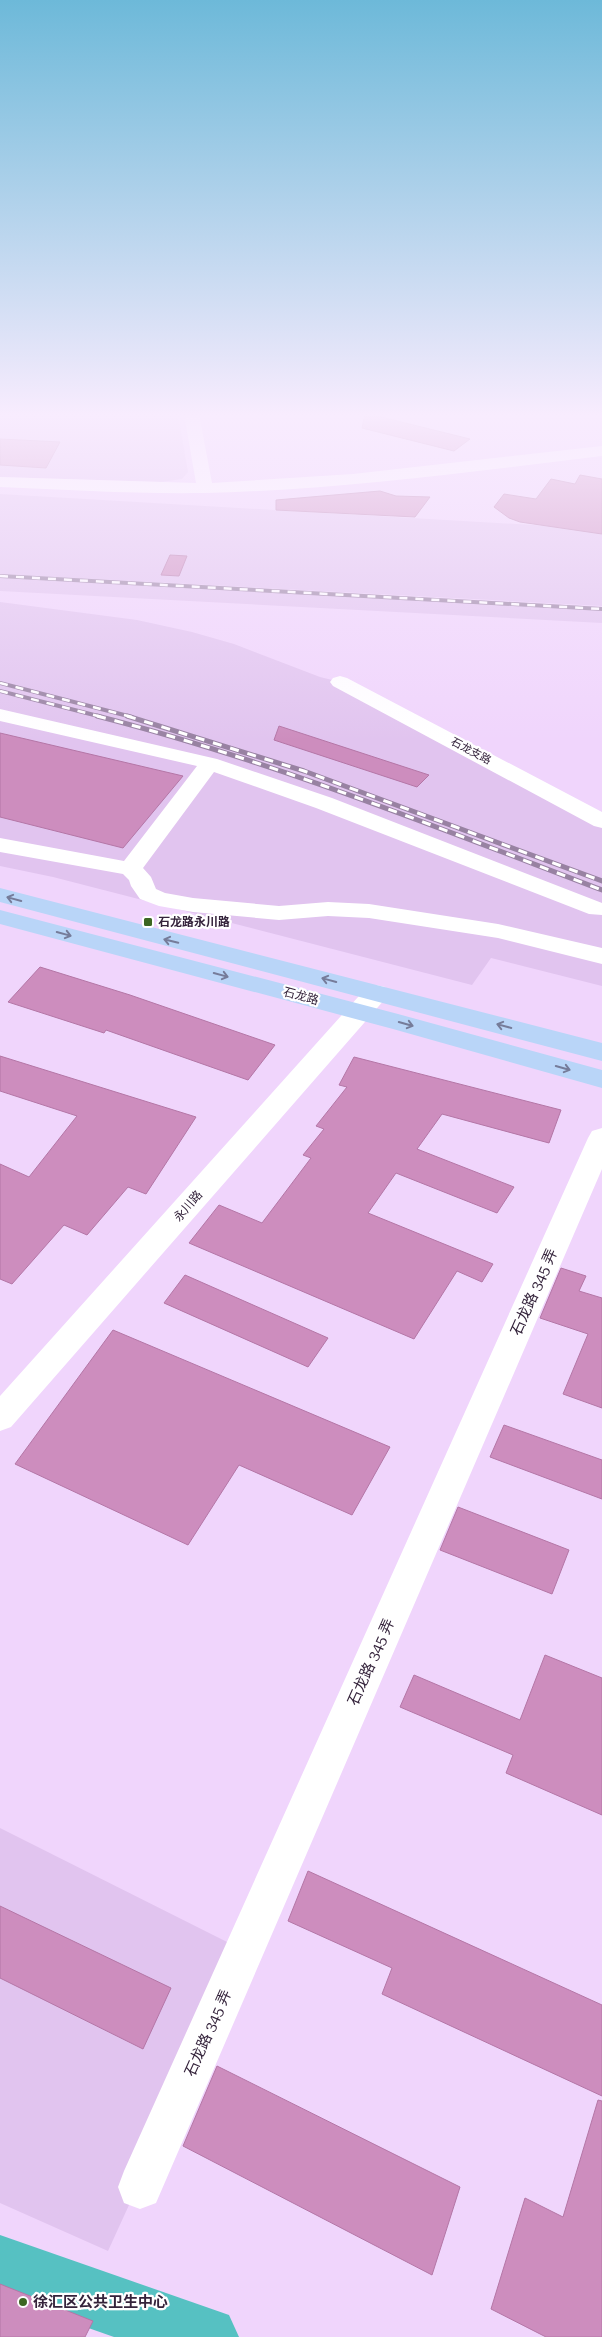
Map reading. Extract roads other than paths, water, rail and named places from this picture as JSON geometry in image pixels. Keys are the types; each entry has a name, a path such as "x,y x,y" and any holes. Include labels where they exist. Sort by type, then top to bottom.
{"main road":[{"name":"石龙路","path":"0,895 367,1002 602,1079"},
{"name":"石龙路","path":"0,917 367,1002 602,1052"}],"street":[{"name":"石龙支路","path":"340,682 602,821"},
{"path":"0,715 210,763 324,802 597,909"},
{"path":"130,869 210,763"},
{"path":"0,846 130,869 140,877 142,886 148,894 159,899 192,905 279,913 328,909 369,911 498,931 602,956"},
{"name":"永川路","path":"0,1418 367,1002"},
{"name":"石龙路 345 弄","path":"140,2187 602,1138"}],"waterway":[{"path":"0,2266 207,2337"}],"railway":[{"path":"0,576 602,609"},
{"path":"0,683 132,717"},
{"path":"0,691 102,717"},
{"path":"97,716 226,753 289,774 415,819 602,890"},
{"path":"127,716 304,771 602,881"}],"place":[{"name":"石龙路永川路","path":"148,922"},
{"name":"徐汇区公共卫生中心","path":"23,2302"}]}
